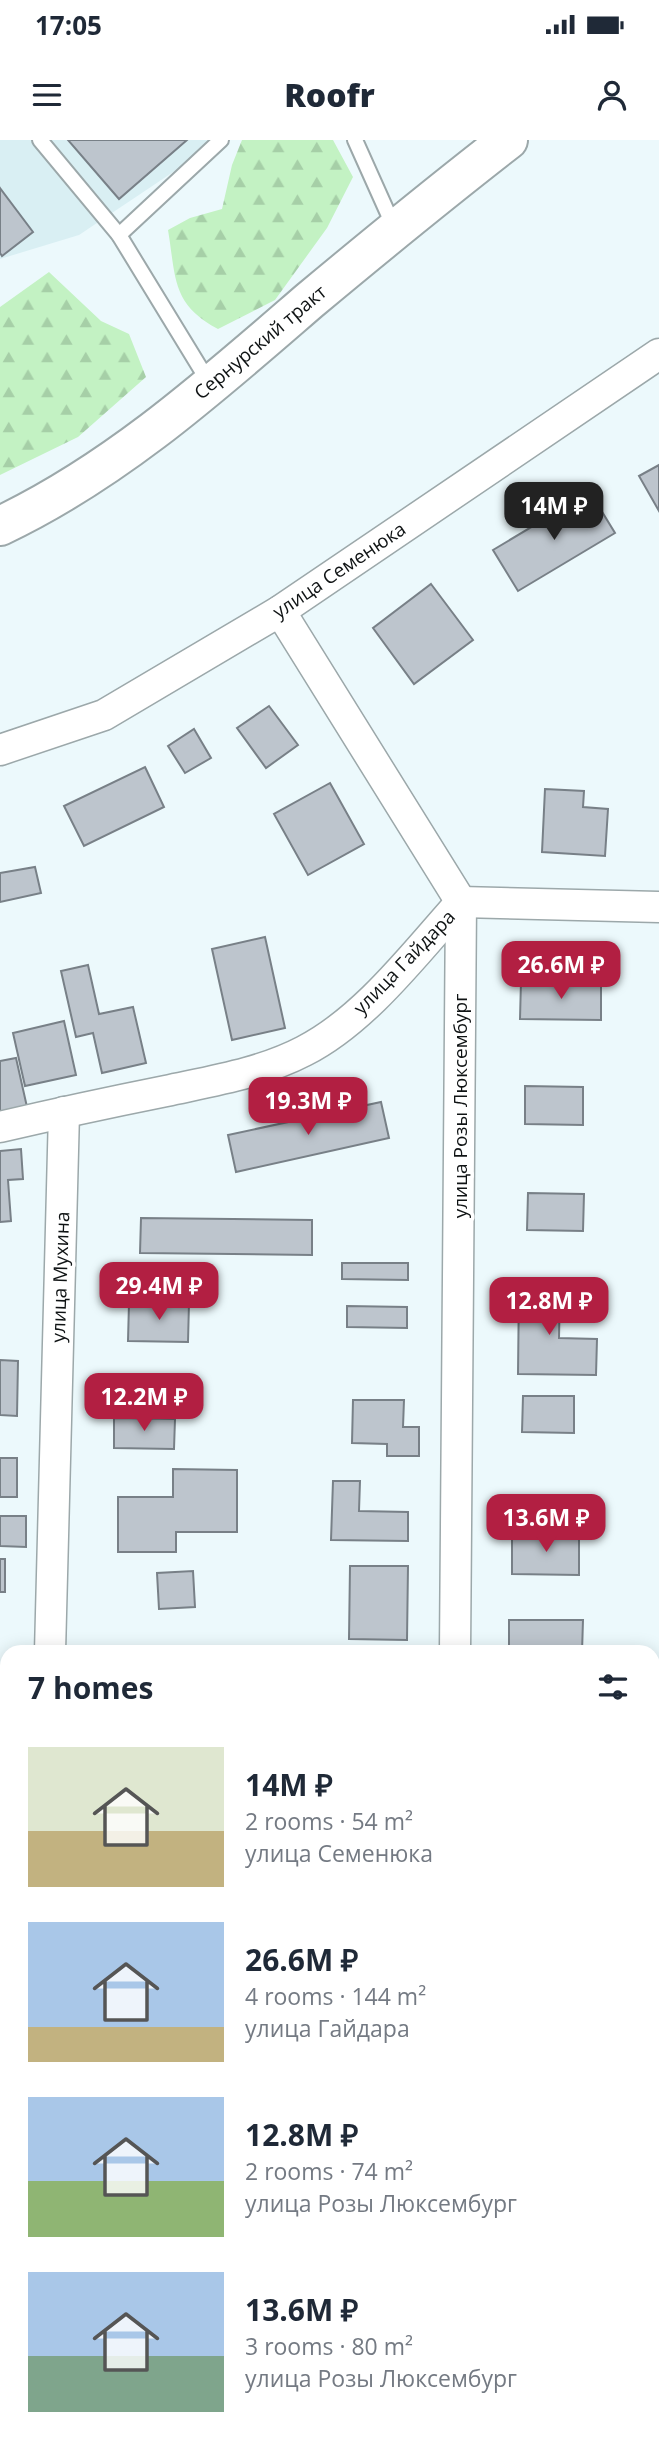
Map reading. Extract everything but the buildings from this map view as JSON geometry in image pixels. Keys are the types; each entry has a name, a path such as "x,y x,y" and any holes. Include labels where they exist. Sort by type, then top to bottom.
{"main road":[{"name":"Сернурский тракт","path":"0,526 43,506 114,460 211,386 395,228 508,140"}],"street":[{"name":"улица Семенюка","path":"0,750 104,715 280,611 659,354"},
{"path":"280,611 461,902"},
{"name":"улица Гайдара","path":"0,1127 219,1079 263,1067 304,1051 372,1000 461,902 659,907"},
{"name":"улица Розы Люксембург","path":"455,1645 461,902"},
{"name":"улица Мухина","path":"50,1645 64,1112"}],"lane":[{"path":"40,140 119,235 211,386"},
{"path":"119,235 221,140"},
{"path":"355,140 395,228"}],"shaded area":[{"path":"0,140 221,140 79,235 0,259"}],"green space":[{"path":"242,140 333,140 353,177 327,228 275,300 218,329 191,310 178,288 168,230 190,218 222,209 232,165"},
{"path":"49,272 101,321 129,334 146,377 78,437 0,475 0,307"}]}
